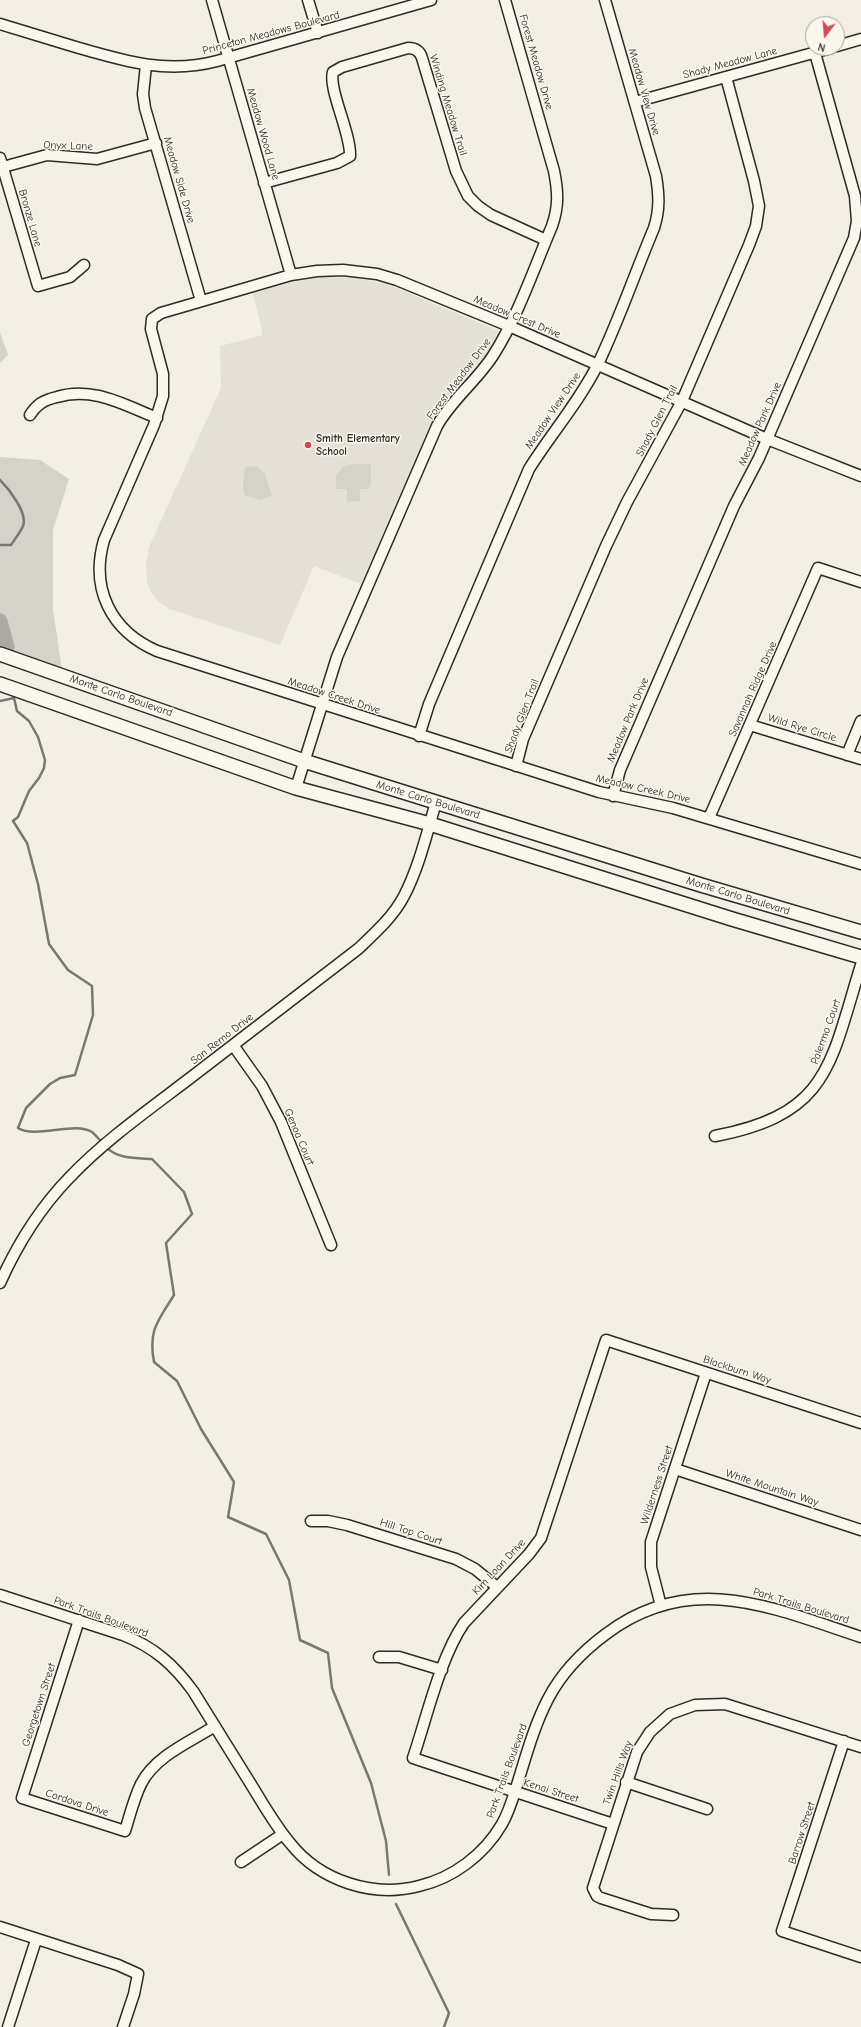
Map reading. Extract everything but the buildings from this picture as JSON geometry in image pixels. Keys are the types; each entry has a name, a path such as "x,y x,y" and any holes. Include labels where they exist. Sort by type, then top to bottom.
{"main road":[{"name":"Monte Carlo Boulevard","path":"0,654 304,761 701,885 861,932"},
{"name":"Monte Carlo Boulevard","path":"0,684 296,788 430,824 746,923 861,957"}],"street":[{"name":"Meadow Wood Lane","path":"212,0 291,275"},
{"path":"308,0 318,33"},
{"name":"Princeton Meadows Boulevard","path":"0,24 122,61 146,65 189,66 228,58 318,33 406,3 431,0"},
{"name":"Forest Meadow Drive","path":"296,788 341,646 437,426 458,397 490,361 509,326 546,240 557,210 557,186 505,0"},
{"name":"Meadow View Drive","path":"419,736 429,704 529,469 549,437 574,405 597,364 654,228 659,211 659,196 656,176 605,0"},
{"path":"845,44 861,40"},
{"name":"Winding Meadow Trail","path":"264,182 337,163 350,156 349,140 333,83 333,72 342,67 408,48 415,49 422,58 456,171 468,196 484,211 546,240"},
{"name":"Shady Meadow Lane","path":"635,102 805,55"},
{"name":"Meadow Park Drive","path":"613,796 620,770 728,521 767,439 850,248 857,221 855,196 816,56"},
{"name":"Meadow Side Drive","path":"146,65 143,84 144,101 201,301"},
{"name":"Shady Glen Trail","path":"516,766 524,739 606,546 627,502 682,401 749,246 756,226 759,206 754,181 726,77"},
{"name":"Onyx Lane","path":"1,162 47,155 97,159 156,143"},
{"name":"Bronze Lane","path":"1,162 38,286 70,277 84,265"},
{"name":"Meadow Crest Drive","path":"152,319 161,313 291,275 317,271 343,270 388,277 509,326 767,439 861,476"},
{"name":"Meadow Creek Drive","path":"152,319 151,329 160,360 164,382 163,396 156,418 107,534 101,552 100,580 102,593 111,613 133,638 157,651 419,736 613,796 673,808 861,864"},
{"path":"30,415 35,407 45,400 70,394 85,393 105,397 156,418"},
{"name":"Savannah Ridge Drive","path":"709,818 818,568 861,582"},
{"name":"Wild Rye Circle","path":"847,755 861,721"},
{"name":"Wild Rye Circle","path":"750,725 861,759"},
{"name":"San Remo Drive","path":"0,1283 20,1244 44,1207 70,1177 95,1153 358,949 382,926 406,892 430,824 436,802"},
{"name":"Palermo Court","path":"715,1136 747,1129 778,1117 794,1107 814,1088 831,1057 861,965"},
{"name":"Genoa Court","path":"233,1045 262,1086 278,1115 331,1245"},
{"name":"Blackburn Way","path":"606,1340 861,1423"},
{"name":"Kim Loan Drive","path":"413,1758 442,1670 457,1634 497,1587 529,1554 541,1538 606,1340"},
{"name":"Wilderness Street","path":"661,1606 651,1567 651,1548 654,1529 706,1373"},
{"name":"White Mountain Way","path":"675,1469 861,1530"},
{"name":"Hill Top Court","path":"311,1521 328,1521 347,1525 456,1559 475,1569 497,1587"},
{"name":"Park Trails Boulevard","path":"0,1595 79,1620 138,1641 160,1654 179,1672 291,1846 315,1866 342,1881 354,1885 384,1890 415,1887 445,1877 469,1862 488,1843 502,1824 515,1792 536,1724 548,1698 567,1670 589,1647 623,1622 642,1612 661,1606 694,1600 735,1600 773,1608 861,1637"},
{"name":"Georgetown Street","path":"22,1798 79,1620"},
{"path":"379,1657 407,1658 442,1670"},
{"name":"Twin Hills Way","path":"673,1915 651,1914 601,1898 594,1892 594,1884 612,1824 637,1752 647,1735 670,1714 695,1705 716,1703 735,1706 861,1747"},
{"name":"Cordova Drive","path":"22,1798 125,1831 141,1784 151,1770 166,1757 215,1726"},
{"name":"Barrow Street","path":"844,1742 782,1931 861,1957"},
{"name":"Kenai Street","path":"413,1758 612,1824"},
{"path":"626,1782 707,1808"},
{"path":"242,1862 283,1834"},
{"path":"0,1927 36,1940 118,1965 138,1974 134,1994 123,2027"},
{"path":"8,2027 36,1940"}],"shaded area":[{"name":"Smith Elementary School","path":"323,277 355,278 387,284 499,331 485,356 453,391 429,427 361,584 314,566 280,645 169,609 159,602 151,592 147,582 146,564 149,547 221,388 220,346 263,335 253,293 293,282"},
{"path":"0,332 8,355 0,363"},
{"path":"0,457 40,460 69,479 53,530 53,610 62,670 0,647"},
{"path":"353,464 371,464 371,485 368,489 360,489 360,501 347,502 347,489 336,489 336,476 343,467"},
{"path":"247,466 258,467 265,474 272,496 260,500 244,495 243,483 245,468"}],"waterway":[{"path":"0,480 17,502 24,521 22,529 11,545 0,545"},
{"path":"0,621 7,647"},
{"path":"0,701 14,698 17,711 29,721 38,737 45,760 44,768 39,778 29,791 18,817 13,821 27,843 38,884 49,944 68,970 92,986 93,1015 75,1075 60,1078 50,1084 26,1108 18,1128 35,1132 75,1128 84,1129 92,1132 103,1143"},
{"path":"106,1147 121,1156 152,1159 184,1192 192,1214 166,1243 174,1295 159,1319 153,1334 152,1351 154,1362 177,1381 201,1429 234,1482 228,1517 266,1534 289,1580 300,1640 328,1653 332,1688 371,1783 386,1841 389,1875"},
{"path":"396,1904 449,2013 444,2027"}],"place":[{"name":"Smith Elementary School","path":"308,445"}]}
